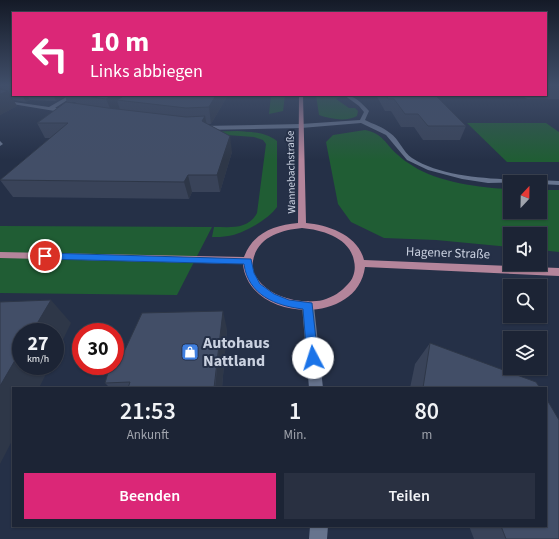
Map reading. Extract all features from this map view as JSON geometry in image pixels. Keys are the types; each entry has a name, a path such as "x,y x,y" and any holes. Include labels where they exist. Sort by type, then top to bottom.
{"main road":[{"name":"Wannebachstraße","path":"301,109 302,225"},
{"path":"302,225 324,229 343,238 355,249 360,263 360,275 354,287 342,297 327,304 308,306 288,304 271,296 257,286 250,274 248,261 251,249 260,239 272,231 287,226 302,225"},
{"path":"0,255 248,261"},
{"name":"Hagener Straße","path":"360,263 559,272"}],"street":[{"path":"50,109 71,112"},
{"path":"362,121 367,112 365,109"},
{"path":"195,128 301,126 362,121 388,134 410,159 430,169 468,178 503,181"},
{"path":"547,182 559,183"},
{"path":"308,306 316,387"},
{"path":"318,539 319,527"}],"green space":[{"path":"270,109 283,109 283,111 269,114"},
{"path":"318,109 356,109 358,111 357,116 348,119 328,118 319,115"},
{"path":"467,123 546,123 559,132 559,162 507,162"},
{"path":"365,130 376,134 384,140 401,158 423,172 447,180 473,186 503,188 503,219 547,219 547,190 559,190 559,252 547,251 547,227 503,227 503,246 436,240 384,238 351,222 338,204 326,142 333,135"},
{"path":"237,131 263,134 277,141 277,207 262,221 248,229 234,235 212,237 214,227 244,225 257,213 266,144 263,140 254,137 200,133"},
{"path":"0,226 212,227 177,295 0,293"}],"building":[{"path":"56,109 118,109 186,117 205,116 202,121 230,136 217,175 188,175 184,182 0,180 68,123 37,123"},
{"path":"401,109 449,109 466,126 428,126 418,114 405,114"},
{"path":"51,300 37,323 12,323 12,365 0,386 0,302"},
{"path":"223,311 214,387 128,387 130,382 105,383 107,375 124,375 124,352 142,313"},
{"path":"430,343 503,370 503,375 517,375 536,382 539,387 423,387"},
{"path":"547,400 559,420 559,539 506,539 501,527 547,527"}],"place":[{"name":"Autohaus Nattland","path":"190,352"}],"route":[{"path":"45,256 248,261 250,274 257,286 271,296 288,304 308,306 313,358"}]}
